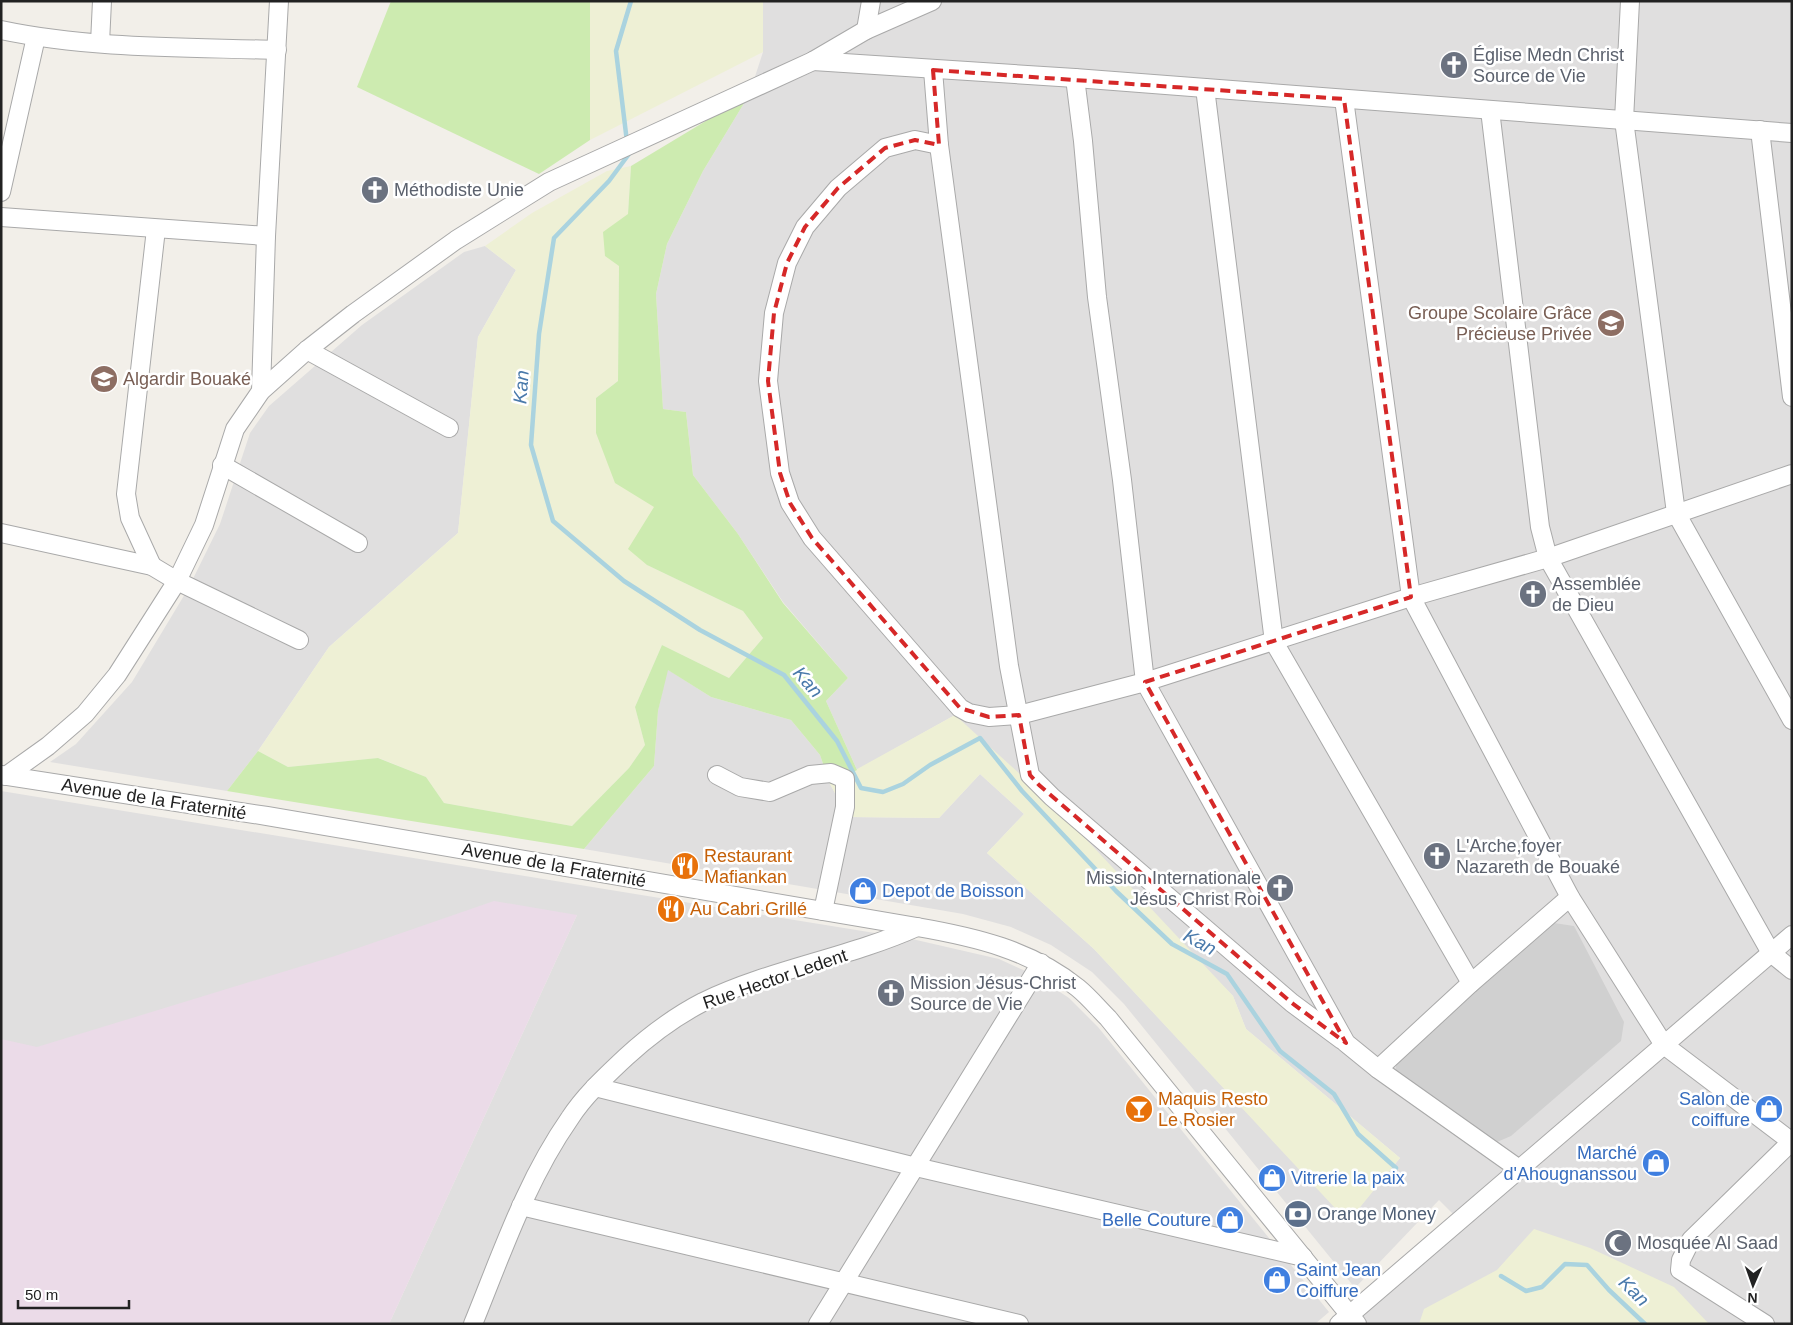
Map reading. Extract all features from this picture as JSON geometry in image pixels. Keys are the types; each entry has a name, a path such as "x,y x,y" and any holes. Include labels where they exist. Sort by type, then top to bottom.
{"street":[{"path":"100,43 102,1"},
{"path":"261,391 266,236 279,1"},
{"path":"866,30 871,1"},
{"path":"4,776 48,746 85,714 117,675 178,581 204,524 235,430 261,391 307,350 353,314 456,240 549,182 813,61 866,30 932,1"},
{"path":"1630,1 1624,120 1676,513 1792,720"},
{"path":"1,30 36,37 100,43 277,50"},
{"path":"1,192 36,37"},
{"path":"813,61 1075,78 1792,133"},
{"path":"933,70 939,145 1009,666 1030,775 1039,785 1292,1003 1378,1069 1519,1170"},
{"path":"1075,78 1083,141 1097,297 1122,480 1145,682 1346,1043"},
{"path":"1205,88 1274,642 1471,983"},
{"path":"1344,98 1411,597 1570,897 1664,1045 1792,1142 1691,1240 1681,1260 1680,1270 1765,1324"},
{"path":"1490,110 1540,527 1548,558 1771,953 1792,970"},
{"path":"1760,130 1792,397"},
{"path":"939,145 915,140 885,148 838,188 805,227 787,263 774,313 768,381 772,428 780,473 790,503 812,538 960,708 969,713 988,717 1019,715 1145,682 1411,597 1548,558 1792,474"},
{"path":"1,217 266,236"},
{"path":"152,566 130,518 126,494 156,229"},
{"path":"307,350 449,428"},
{"path":"222,465 358,543"},
{"path":"1,533 152,566 178,581 300,640"},
{"path":"717,775 740,787 770,792 810,775 831,772 845,779 845,808 823,911"},
{"name":"Avenue de la Fraternité","path":"4,776 267,816 958,934 1004,947 1040,963 1078,988 1108,1018 1303,1257 1349,1321"},
{"path":"1378,1069 1471,983 1570,897"},
{"name":"Rue Hector Ledent","path":"473,1324 521,1206 540,1166 565,1125 595,1086 656,1030 703,1002 752,982 891,939 917,927"},
{"path":"1349,1321 1519,1170 1792,935"},
{"path":"818,1324 1040,963"},
{"path":"595,1086 916,1167 1303,1257"},
{"path":"521,1206 1019,1324"}],"highlighted area":[{"path":"933,70 1344,99 1411,597 1145,682 1346,1043 1292,1003 1039,785 1030,775 1019,715 989,717 960,708 812,538 790,503 780,473 772,428 768,381 774,313 787,263 805,227 838,188 885,148 915,140 939,145"}],"shaded area":[{"path":"763,1 1792,1 1792,1324 1347,1324 1461,1222 1439,1200 1355,1288 1124,1004 1092,972 1051,945 1011,927 963,914 584,849 654,766 658,711 667,669 711,697 791,720 820,755 830,784 848,817 939,818 980,774 1024,814 987,853 1094,949 1348,1221 1400,1158 1246,1029 1233,996 955,715 857,770 826,701 848,678 783,602 738,534 693,475 686,412 663,409 656,294 667,244 703,171 749,95 763,52"},
{"path":"485,246 516,270 478,337 458,533 329,647 258,751 227,791 50,762 76,744 132,682 188,589 220,524 250,433 269,406 362,325 464,252"},
{"path":"1,791 912,939 999,959 1034,975 1069,998 1098,1027 1329,1312 1315,1324 389,1324 577,915 44,1055 1,1042"},
{"path":"494,901 577,915 389,1324 1,1324 1,1039 37,1047 335,956"},
{"path":"1554,923 1574,926 1624,1022 1621,1041 1511,1136 1497,1142 1395,1073 1397,1060"}],"green space":[{"path":"391,1 590,1 590,140 539,174 357,87"},
{"path":"590,1 763,1 763,52 590,140"},
{"path":"749,95 703,171 667,244 656,294 663,409 686,412 693,475 738,534 783,603 848,678 826,701 857,770 830,784 820,755 791,720 711,697 668,670 658,711 654,766 584,849 227,791 258,751 288,767 378,758 426,777 444,803 572,826 629,768 645,745 635,707 662,645 729,678 763,638 743,611 647,565 628,549 654,507 615,483 596,433 596,398 618,381 619,266 605,256 603,232 628,214 631,166"},
{"path":"631,166 628,214 619,266 618,381 596,398 596,433 655,507 647,565 743,611 763,638 729,678 662,645 635,707 645,745 629,768 572,826 444,803 426,777 379,758 288,767 258,751 329,647 458,533 478,337 516,270 485,246 532,213 607,171"},
{"path":"955,715 1055,806 1233,996 1246,1029 1400,1158 1348,1222 1094,949 987,853 1024,814 980,774 939,818 848,817 830,784"},
{"path":"1534,1229 1590,1248 1674,1287 1709,1324 1419,1324 1424,1309 1497,1270"}],"waterway":[{"name":"Kan","path":"627,142 616,51 631,1"},
{"name":"Kan","path":"628,150 629,154 609,181 554,238 539,334 531,445 553,521 624,581 700,630 784,675 837,741 861,788 883,792 903,784 930,765 980,738 1022,791 1116,891 1172,944 1227,974 1280,1051 1334,1094 1358,1134 1396,1168"},
{"name":"Kan","path":"1501,1276 1526,1291 1542,1287 1565,1264 1587,1265 1609,1290 1645,1324"}],"place":[{"name":"Église Medn Christ Source de Vie","path":"1454,65"},
{"name":"Méthodiste Unie","path":"375,190"},
{"name":"Groupe Scolaire Grâce Précieuse Privée","path":"1611,323"},
{"name":"Algardir Bouaké","path":"104,379"},
{"name":"Assemblée de Dieu","path":"1533,594"},
{"name":"L'Arche,foyer Nazareth de Bouaké","path":"1437,856"},
{"name":"Restaurant Mafiankan","path":"685,866"},
{"name":"Mission Internationale Jésus Christ Roi","path":"1280,888"},
{"name":"Depot de Boisson","path":"863,891"},
{"name":"Au Cabri Grillé","path":"671,909"},
{"name":"Mission Jésus-Christ Source de Vie","path":"891,993"},
{"name":"Maquis Resto Le Rosier","path":"1139,1109"},
{"name":"Salon de coiffure","path":"1769,1109"},
{"name":"Marché d'Ahougnanssou","path":"1656,1163"},
{"name":"Vitrerie la paix","path":"1272,1178"},
{"name":"Orange Money","path":"1298,1214"},
{"name":"Belle Couture","path":"1230,1220"},
{"name":"Mosquée Al Saad","path":"1618,1243"},
{"name":"Saint Jean Coiffure","path":"1277,1280"}]}
